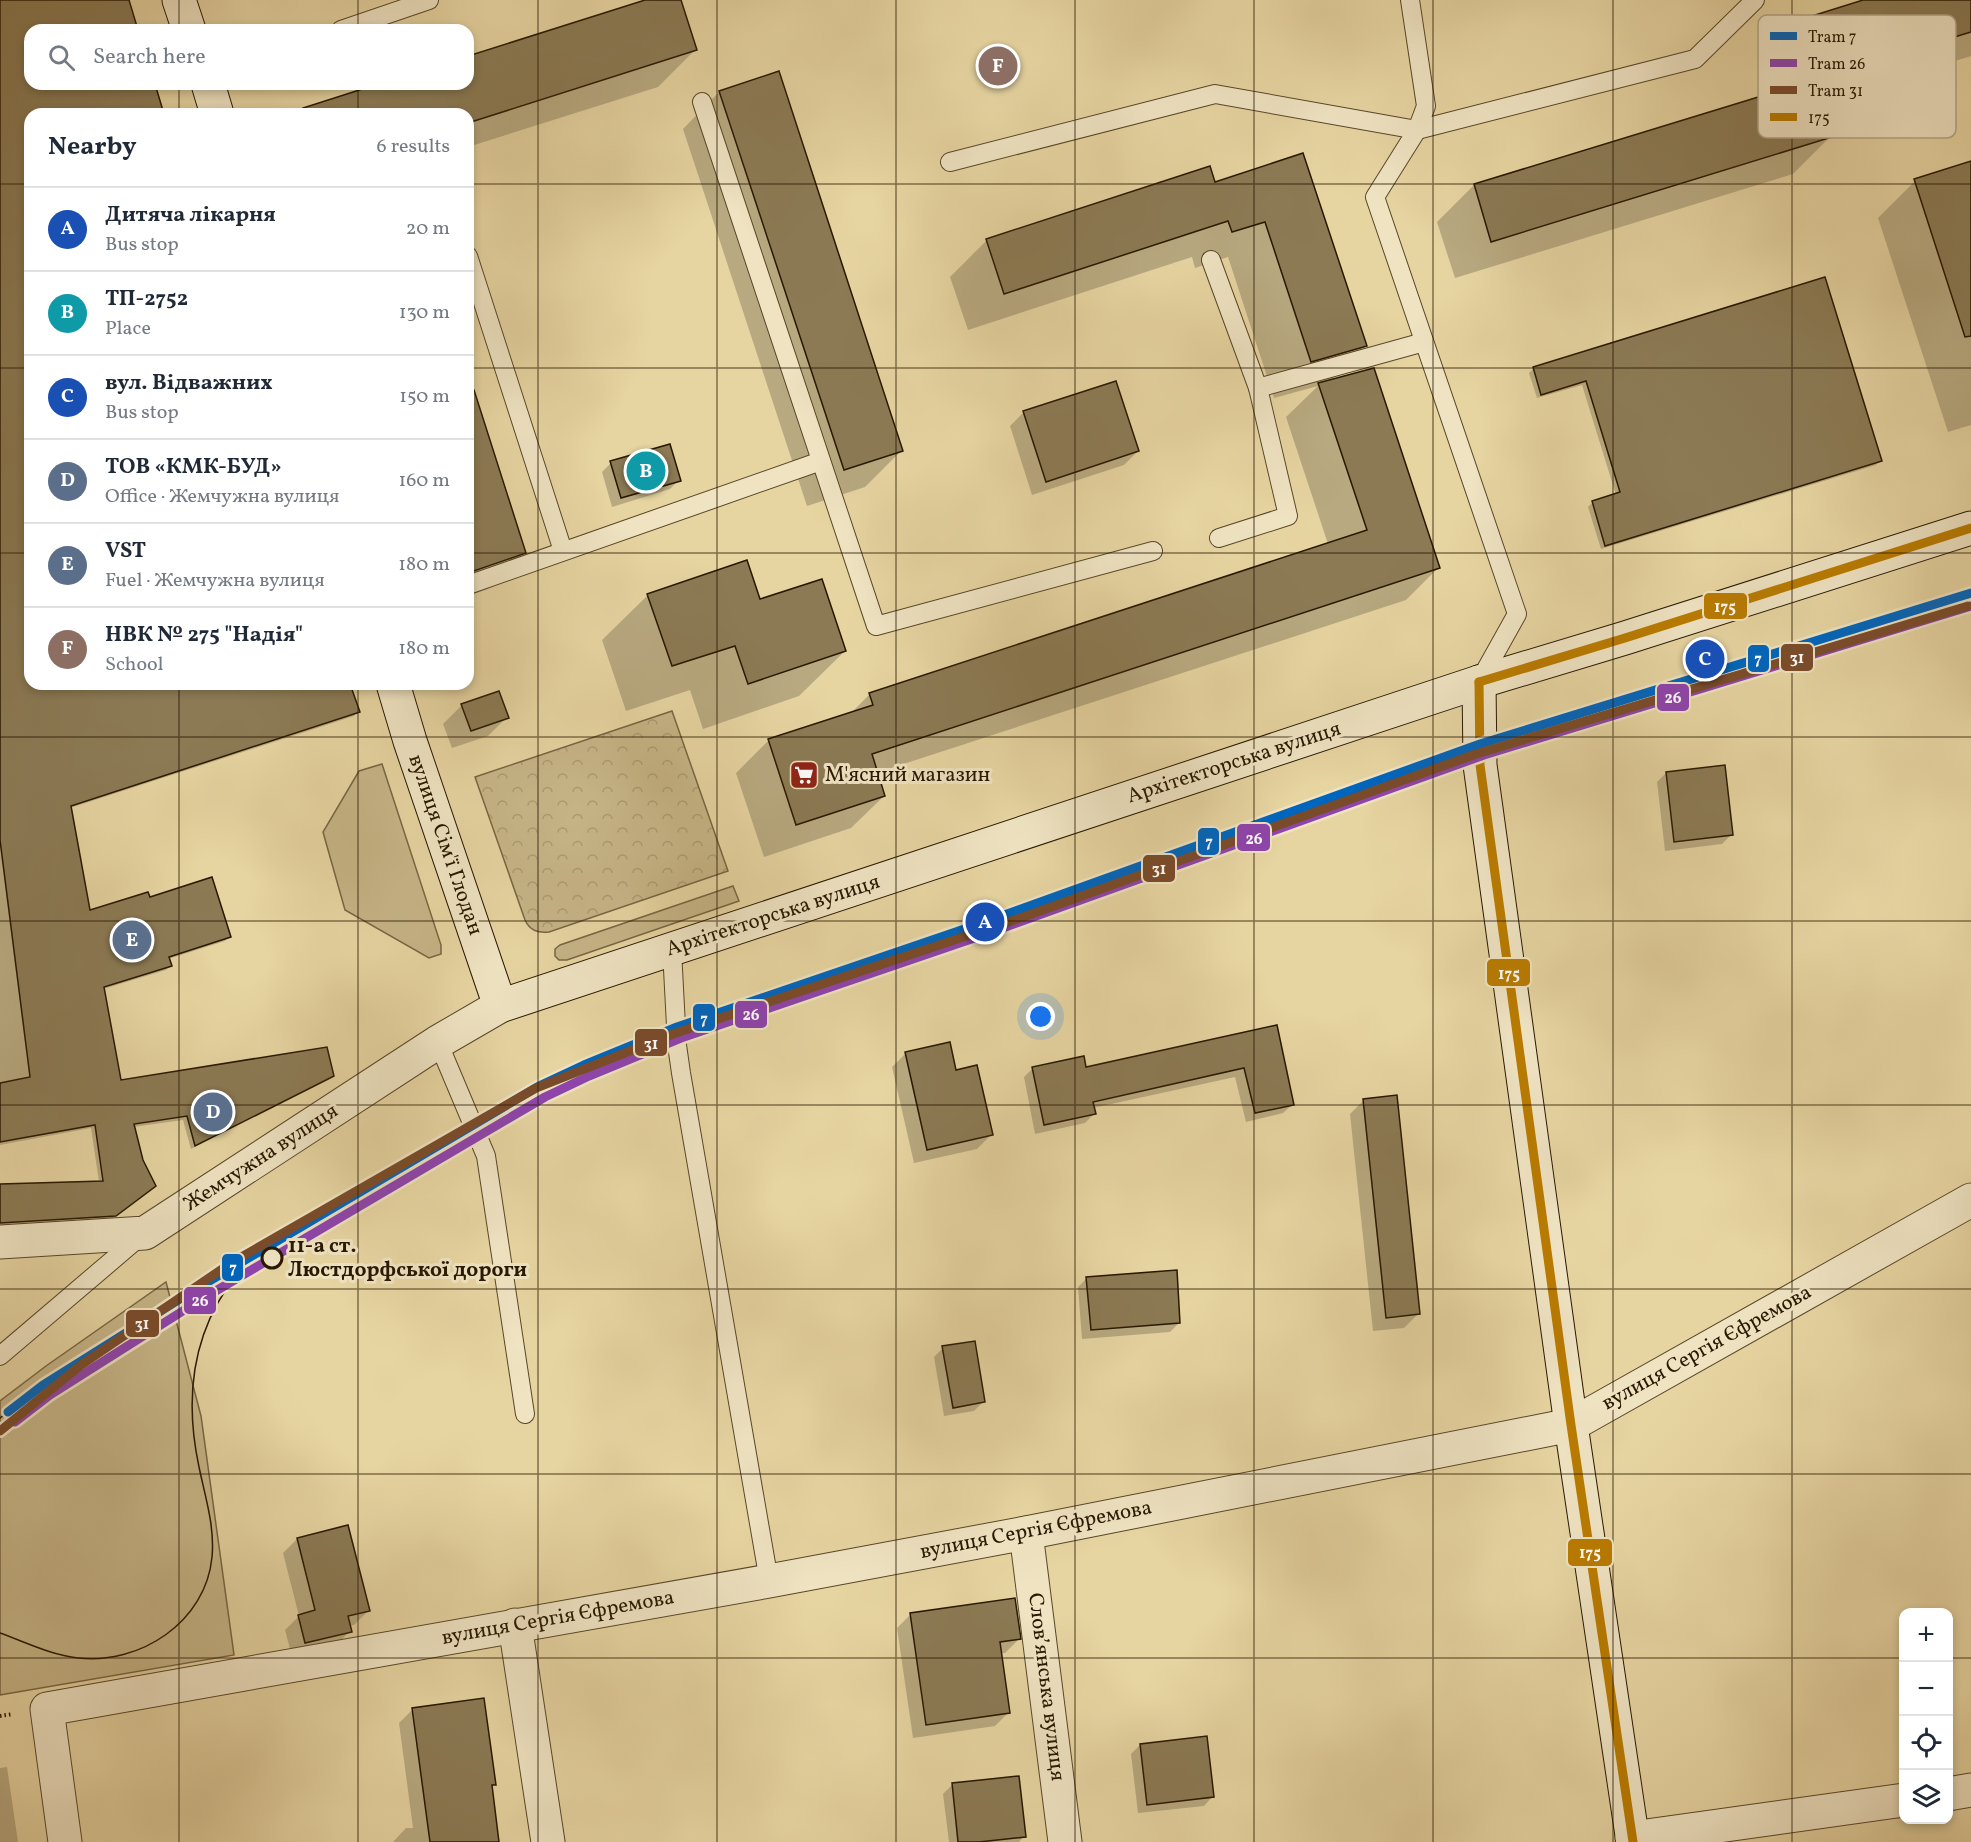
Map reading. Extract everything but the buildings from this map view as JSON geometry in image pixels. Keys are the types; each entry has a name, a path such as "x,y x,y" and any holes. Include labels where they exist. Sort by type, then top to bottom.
{"street":[{"path":"179,0 187,24"},
{"path":"210,90 215,108"},
{"name":"Архітекторська вулиця","path":"500,1006 1479,682 1971,528"},
{"path":"1479,682 1480,765 1571,1425 1633,1840 1899,1801"},
{"name":"вулиця Сім'ї Глодан","path":"395,690 500,1006"},
{"name":"Жемчужна вулиця","path":"0,1242 145,1233 438,1042 500,1006"},
{"name":"вулиця Сергія Єфремова","path":"65,1842 47,1709 769,1581 1026,1533 1571,1425 1971,1200"},
{"name":"Словʼянська вулиця","path":"1026,1533 1065,1842"},
{"path":"515,1625 548,1842"},
{"path":"1953,1793 1971,1791"}],"lane":[{"path":"359,24 429,0"},
{"path":"1410,0 1426,106 1417,130 1375,197 1517,614 1479,682"},
{"path":"950,162 1215,94 1417,130 1695,59 1755,0"},
{"path":"702,102 876,626 1153,552"},
{"path":"1211,260 1258,388 1288,516 1219,538"},
{"path":"474,275 563,552"},
{"path":"1258,388 1424,342"},
{"path":"474,583 821,461"},
{"path":"672,950 681,1073 769,1581"},
{"path":"438,1042 486,1156 525,1414"},
{"path":"0,1356 145,1233"}],"green space":[{"path":"672,711 728,871 549,932 538,932 532,929 525,920 475,777"},
{"path":"382,764 441,945 441,954 429,958 345,910 323,832 359,771"},
{"path":"733,886 739,901 567,960 559,960 555,956 555,949 560,945"},
{"path":"166,1282 201,1416 234,1655 0,1695 0,1401"}],"tram line":[{"name":"7","path":"8,1412 43,1385 191,1292 539,1086 584,1065 677,1027 985,922 1480,744 1971,593"},
{"name":"31","path":"0,1431 81,1365 231,1263 536,1088 673,1034 1029,915 1476,754 1968,606"},
{"name":"26","path":"15,1422 50,1395 197,1302 545,1097 589,1076 681,1038 989,933 1484,755 1971,606"},
{"path":"0,1633 58,1654 78,1658 101,1658 124,1654 146,1646 166,1634 183,1619 197,1601 207,1580 213,1546 209,1512 194,1441 192,1415 196,1365 201,1341 210,1318 238,1273"},
{"path":"0,1418 8,1412"}],"transit line":[{"name":"175","path":"1479,682 1971,528"},
{"name":"175","path":"1479,682 1480,765 1571,1425 1633,1842"}],"place":[{"name":"НВК № 275 \"Надія\"","path":"998,66"},
{"name":"ТП-2752","path":"646,471"},
{"name":"вул. Відважних","path":"1705,659"},
{"name":"М'ясний магазин","path":"804,775"},
{"name":"Дитяча лікарня","path":"985,922"},
{"name":"VST","path":"132,940"},
{"name":"ТОВ «КМК-БУД»","path":"213,1112"},
{"name":"11-а ст. Люстдорфської дороги","path":"272,1258"}]}
